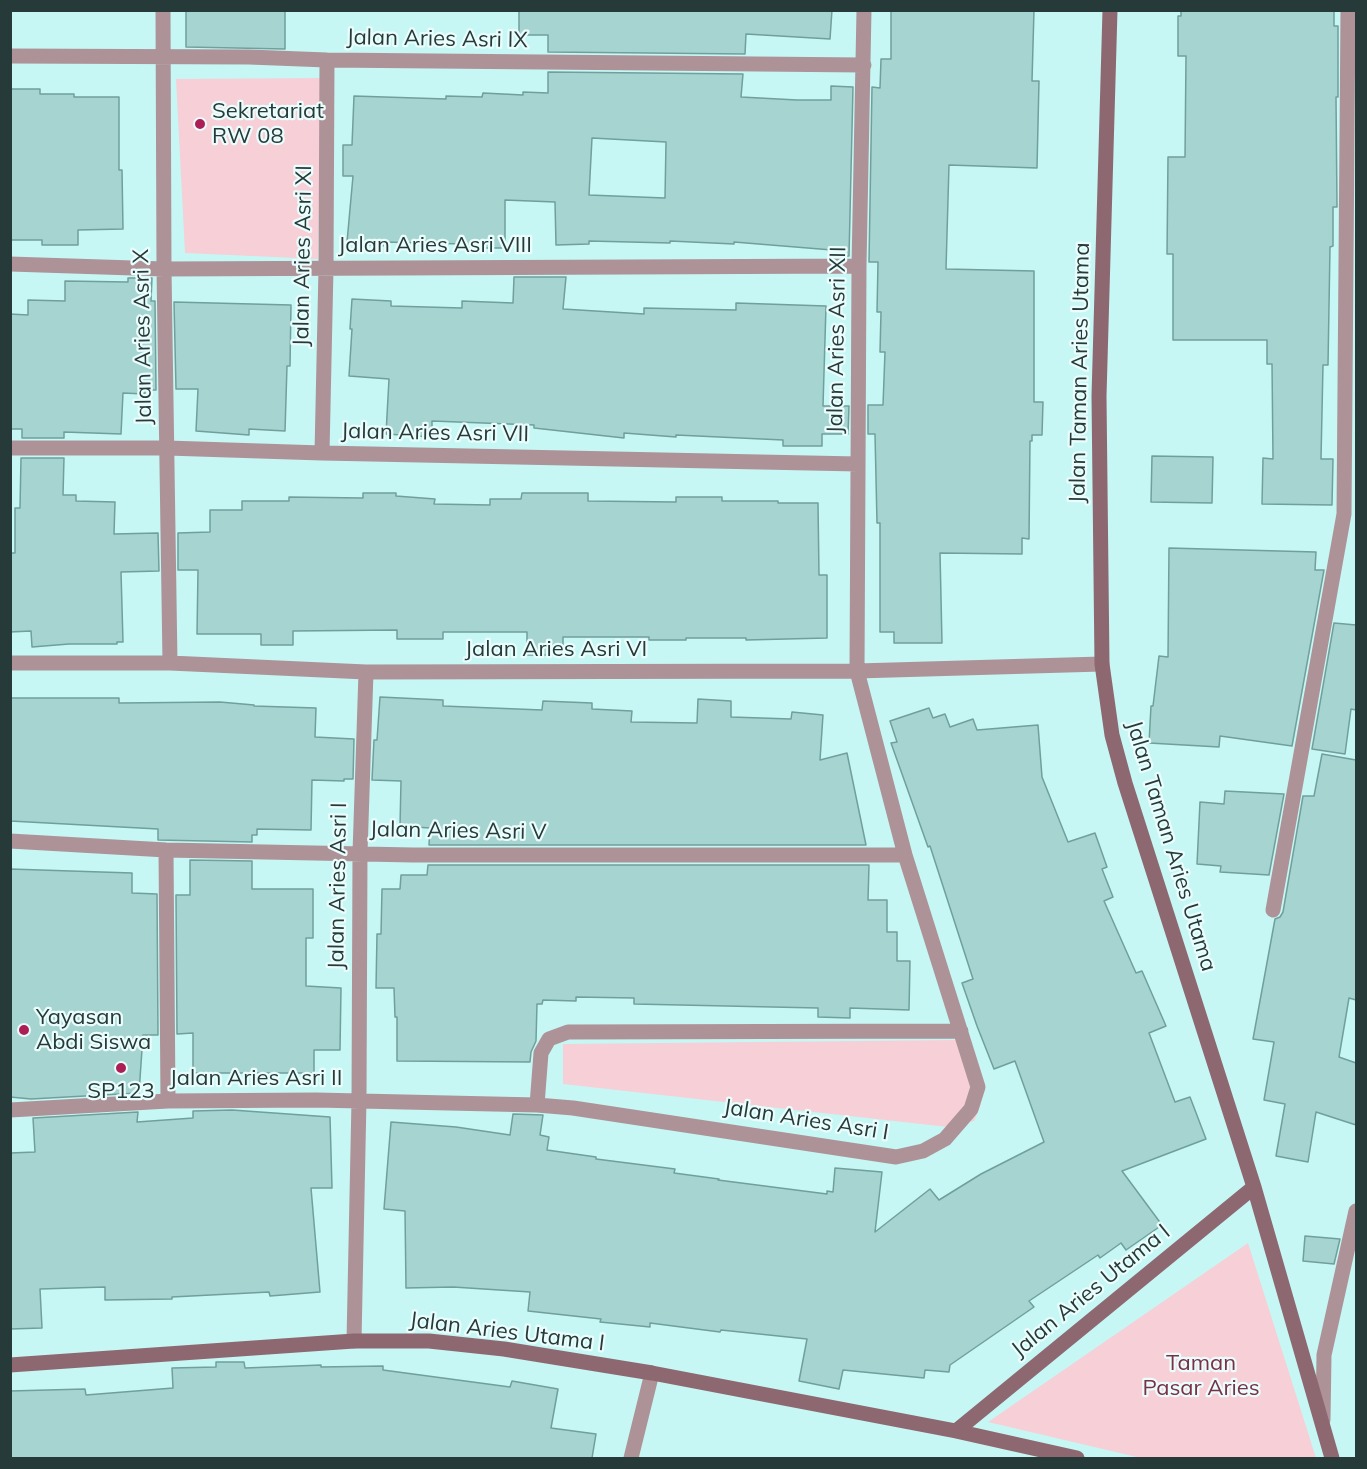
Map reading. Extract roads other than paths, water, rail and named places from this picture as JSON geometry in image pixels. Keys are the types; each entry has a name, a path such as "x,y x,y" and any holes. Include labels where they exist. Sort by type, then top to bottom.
{"street":[{"name":"Jalan Aries Asri X","path":"163,10 170,663"},
{"name":"Jalan Aries Asri XII","path":"857,671 859,266 864,10"},
{"name":"Jalan Taman Aries Utama","path":"1110,10 1099,396 1102,664 1112,735 1125,783 1254,1187 1332,1458"},
{"path":"1273,910 1350,514 1348,10"},
{"name":"Jalan Aries Asri IX","path":"10,56 864,65"},
{"name":"Jalan Aries Asri XI","path":"322,453 327,60"},
{"name":"Jalan Aries Asri VIII","path":"10,264 164,269 859,266"},
{"name":"Jalan Aries Asri VII","path":"10,448 167,448 858,464"},
{"name":"Jalan Aries Asri VI","path":"10,663 170,663 366,672 857,671 1102,664"},
{"name":"Jalan Aries Asri I","path":"359,1100 537,1105 585,1109 896,1157 923,1151 945,1139 971,1109 978,1087 905,855 857,671"},
{"name":"Jalan Aries Asri I","path":"354,1341 359,1100 360,852 366,672"},
{"name":"Jalan Aries Asri V","path":"10,841 166,850 360,852 413,855 905,855"},
{"path":"166,850 168,1101"},
{"path":"537,1105 541,1053 549,1039 568,1032 961,1032"},
{"name":"Jalan Aries Asri II","path":"10,1110 168,1101 359,1100"},
{"name":"Jalan Aries Utama I","path":"957,1431 1254,1187"},
{"path":"1323,1426 1324,1354 1356,1211"},
{"name":"Jalan Aries Utama I","path":"10,1365 354,1341 429,1341 504,1349 651,1373 957,1431 1077,1458"},
{"path":"631,1458 651,1373"}],"place":[{"name":"Sekretariat RW 08","path":"200,124"},
{"name":"Yayasan Abdi Siswa","path":"24,1030"},
{"name":"SP123","path":"121,1068"}],"park label":[{"name":"Taman Pasar Aries","path":"1201,1376"}]}
